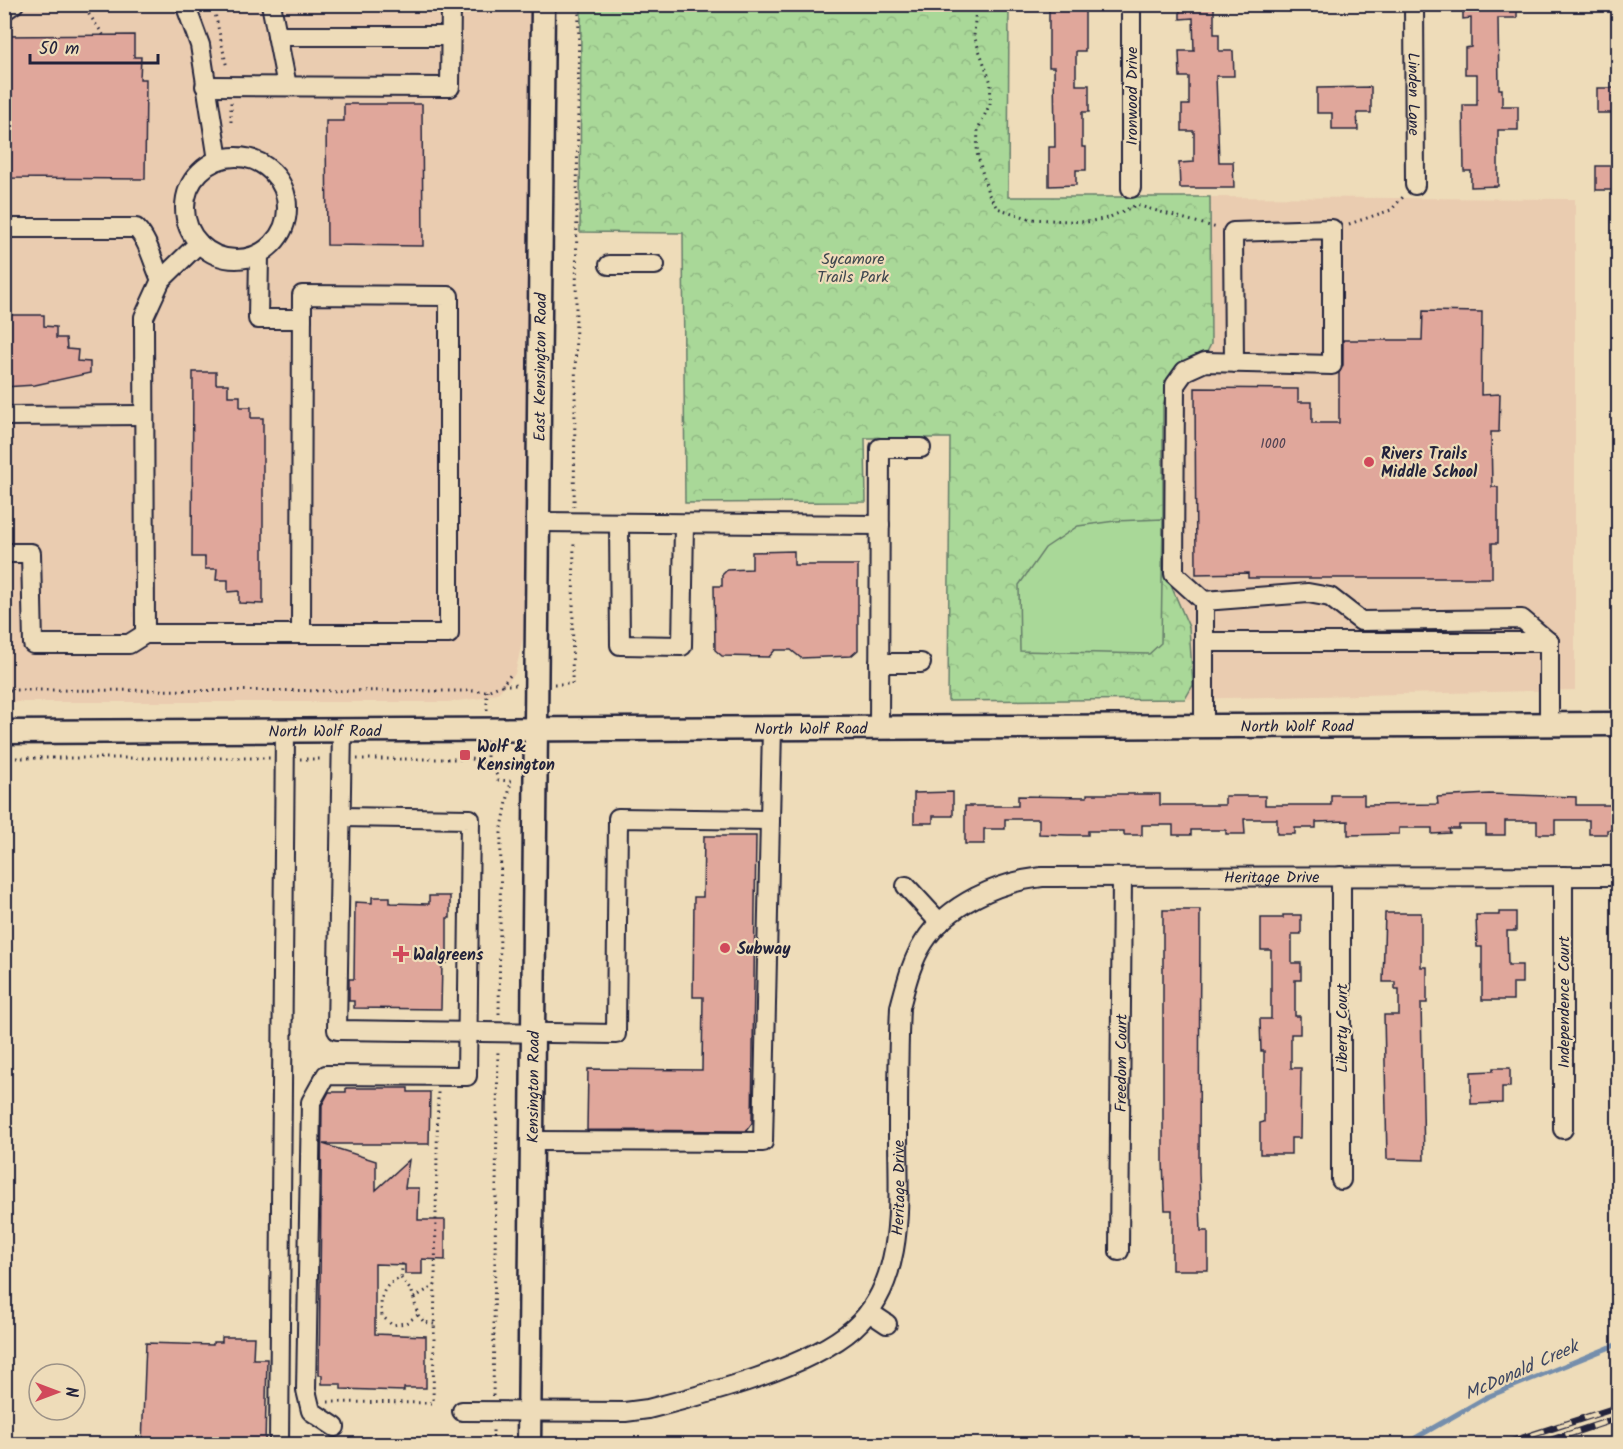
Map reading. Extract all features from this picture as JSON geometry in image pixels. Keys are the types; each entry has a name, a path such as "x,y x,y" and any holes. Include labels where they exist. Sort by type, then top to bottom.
{"main road":[{"name":"East Kensington Road","path":"537,729 543,4"},
{"name":"North Wolf Road","path":"4,732 1618,724"},
{"name":"Kensington Road","path":"529,1444 537,729"}],"street":[{"path":"4,11 14,4"},
{"path":"185,4 200,45 218,160"},
{"path":"271,4 286,86"},
{"path":"205,86 450,87 451,4"},
{"name":"Ironwood Drive","path":"1131,4 1131,188"},
{"name":"Linden Lane","path":"1414,4 1414,185"},
{"path":"277,36 451,36"},
{"path":"232,157 250,158 265,166 278,178 285,194 287,212 283,229 273,243 259,254 243,259 227,258 211,253 199,243 187,221 186,196 192,181 204,168 218,160 232,157"},
{"path":"4,228 136,228 145,237 149,255 161,280"},
{"path":"1233,363 1233,232 1332,229 1332,365 1233,363 1205,362 1185,370 1175,385 1174,574 1204,601 1308,592 1330,597 1361,621 1522,620 1549,642"},
{"path":"145,634 144,317 161,280 199,243"},
{"path":"259,254 258,319 302,319"},
{"path":"609,265 655,265"},
{"path":"4,553 31,553 33,644 129,644 145,634 450,634 450,296 302,296 301,633"},
{"path":"4,416 144,415"},
{"path":"879,728 880,448 921,448"},
{"path":"538,522 880,525"},
{"path":"619,523 620,645 664,646 682,646 684,524"},
{"path":"1204,601 1204,726"},
{"path":"1204,642 1549,642"},
{"path":"1549,642 1549,724"},
{"path":"879,663 921,663"},
{"path":"532,1142 763,1143 772,728"},
{"path":"279,1444 285,730"},
{"path":"342,730 337,1030 616,1034 618,818 770,820"},
{"path":"335,1427 311,1411 306,1390 310,1102 326,1075 467,1076 470,1032 470,819 341,818"},
{"path":"348,1030 351,871"},
{"name":"Liberty Court","path":"1341,876 1341,1180"},
{"name":"Independence Court","path":"1563,876 1563,1129"},
{"name":"Heritage Drive","path":"462,1411 626,1412 675,1402 811,1356 837,1342 869,1312 888,1271 896,1231 900,1007 914,960 925,941 939,923 967,902 1021,879 1042,877 1618,876"},
{"name":"Freedom Court","path":"1119,1251 1122,877"},
{"path":"906,886 939,923"},
{"path":"869,1312 887,1324"}],"path":[{"path":"82,4 104,36"},
{"path":"572,684 579,4"},
{"path":"976,4 974,36 991,83 990,104 978,129 977,153 987,193 997,207 1031,219 1087,222 1108,218 1136,205 1147,206 1233,232"},
{"path":"1332,229 1391,210 1414,185"},
{"path":"4,690 487,691 502,685 512,673"},
{"path":"4,758 471,759 487,763 498,776 498,780 510,781 501,833 493,1444"},
{"path":"309,1401 433,1403 438,1091 444,1076"},
{"path":"403,1260 401,1278 414,1298 418,1316 424,1322 435,1324"},
{"path":"401,1278 387,1284 382,1290 382,1316 387,1322 398,1325 418,1316"},
{"path":"414,1298 435,1285"}],"shaded area":[{"path":"5,5 533,5 523,638 515,674 499,692 482,698 448,702 5,702"},
{"name":"Rivers Trails Middle School","path":"1210,197 1575,199 1575,690 1186,699 1193,685 1189,628 1163,567 1163,405 1173,374 1191,357 1207,352 1211,344"}],"green space":[{"name":"Sycamore Trails Park","path":"581,5 1009,5 1008,197 1210,197 1211,344 1207,352 1191,357 1173,373 1163,405 1163,567 1189,627 1193,685 1185,699 948,701 950,438 865,438 866,502 685,503 683,233 580,232"},
{"path":"1163,519 1161,643 1149,654 1020,651 1019,585 1045,548 1078,526 1115,521"}],"building":[{"path":"1049,4 1085,4 1085,51 1076,51 1076,85 1089,85 1089,112 1082,112 1082,147 1086,147 1086,170 1076,170 1076,185 1049,186 1049,147 1055,147 1054,67 1049,67"},
{"path":"1180,4 1214,4 1214,34 1219,34 1219,51 1233,51 1234,76 1216,76 1219,162 1233,162 1234,188 1180,188 1179,163 1194,162 1194,131 1182,131 1182,105 1189,105 1189,77 1180,77 1179,51 1194,51 1193,18 1180,19"},
{"path":"1463,4 1517,4 1517,18 1498,18 1499,89 1502,89 1502,106 1518,106 1518,130 1498,130 1498,186 1471,187 1471,171 1464,171 1463,105 1477,105 1477,74 1465,74 1465,48 1471,47 1471,18 1463,19"},
{"path":"134,35 134,57 141,57 140,79 146,79 145,179 4,178 4,36"},
{"path":"1371,87 1371,113 1357,113 1358,130 1332,130 1332,113 1317,113 1317,88"},
{"path":"1597,88 1618,88 1618,113 1597,113"},
{"path":"344,104 422,104 423,246 327,245 326,121 344,121"},
{"path":"1596,166 1618,166 1618,190 1596,190"},
{"path":"1423,311 1482,312 1481,395 1500,394 1499,432 1491,432 1492,487 1498,487 1498,543 1492,543 1492,578 1248,578 1248,573 1196,574 1195,388 1298,389 1298,402 1312,402 1312,423 1339,423 1339,373 1343,365 1343,340 1422,340"},
{"path":"4,315 44,315 44,326 56,327 56,338 66,338 67,349 78,350 77,361 90,362 90,373 35,385 4,387"},
{"path":"193,372 216,372 216,384 228,384 228,396 240,396 240,407 251,407 251,418 263,418 263,604 239,603 239,591 228,592 228,580 216,580 217,569 205,569 205,557 192,557"},
{"path":"794,551 794,565 858,565 858,650 851,656 801,658 791,650 775,650 769,657 722,656 715,650 714,586 722,586 722,575 727,570 752,569 752,552"},
{"path":"953,792 953,816 933,816 933,823 914,823 914,793"},
{"path":"1087,794 1160,794 1160,805 1225,805 1225,796 1265,796 1265,805 1331,805 1331,795 1364,795 1364,805 1438,804 1437,797 1489,794 1576,797 1576,805 1618,805 1618,830 1607,830 1607,834 1589,834 1589,820 1555,820 1555,834 1537,834 1537,821 1505,821 1505,835 1486,835 1486,825 1459,825 1459,829 1449,829 1450,833 1432,834 1432,828 1399,828 1399,834 1348,835 1348,821 1316,822 1316,828 1295,828 1295,834 1277,834 1277,819 1244,819 1245,834 1226,834 1226,830 1191,830 1191,835 1173,835 1173,825 1142,825 1142,835 1124,835 1124,831 1088,831 1088,835 1068,835 1039,834 1039,819 1005,819 1005,829 984,829 984,844 965,844 965,806 1018,806 1018,796 1087,797"},
{"path":"704,836 756,836 752,1123 746,1131 587,1130 588,1069 702,1070 703,997 693,997 694,897 703,897"},
{"name":"Walgreens","path":"429,896 450,896 450,918 447,918 447,963 442,963 441,1009 354,1008 354,1001 349,1001 349,979 354,979 355,902 372,903 372,897 390,897 390,903 429,904"},
{"path":"1163,910 1200,910 1199,1171 1201,1231 1208,1231 1208,1270 1172,1270 1172,1210 1165,1210 1163,1161"},
{"path":"1499,912 1516,912 1516,931 1507,931 1508,965 1522,965 1522,983 1513,983 1513,1000 1482,1000 1482,947 1477,947 1476,915 1499,915"},
{"path":"1385,913 1421,913 1421,967 1427,967 1427,1003 1421,1003 1424,1160 1387,1159 1384,1015 1399,1015 1399,989 1395,989 1395,982 1383,982"},
{"path":"1283,915 1301,915 1301,934 1292,934 1292,963 1301,963 1301,980 1295,980 1295,1016 1300,1016 1300,1034 1291,1034 1291,1068 1301,1068 1300,1138 1291,1138 1291,1154 1260,1154 1260,1123 1264,1122 1264,1051 1261,1051 1260,1019 1271,1019 1271,950 1261,950 1261,918 1283,918"},
{"path":"1493,1068 1510,1068 1510,1087 1502,1087 1502,1103 1471,1104 1471,1072 1493,1071"},
{"path":"346,1088 408,1088 408,1092 430,1092 429,1144 323,1144 376,1161 376,1190 409,1160 405,1188 419,1188 418,1220 445,1220 445,1260 422,1259 422,1274 405,1274 405,1265 375,1264 375,1334 426,1336 426,1388 404,1388 404,1391 341,1389 341,1384 322,1384 322,1375 319,1375 322,1105 329,1092 346,1092"},
{"path":"222,1337 254,1337 253,1359 267,1359 265,1444 178,1441 178,1444 142,1444 146,1343 213,1345 213,1342 222,1342"}],"waterway":[{"name":"McDonald Creek","path":"1405,1444 1487,1397 1618,1344"}],"railway":[{"path":"1504,1444 1618,1407"},
{"path":"1539,1444 1618,1418"}],"place":[{"name":"Rivers Trails Middle School","path":"1369,462"},
{"name":"Wolf & Kensington","path":"465,755"},
{"name":"Subway","path":"725,948"},
{"name":"Walgreens","path":"401,954"}]}
